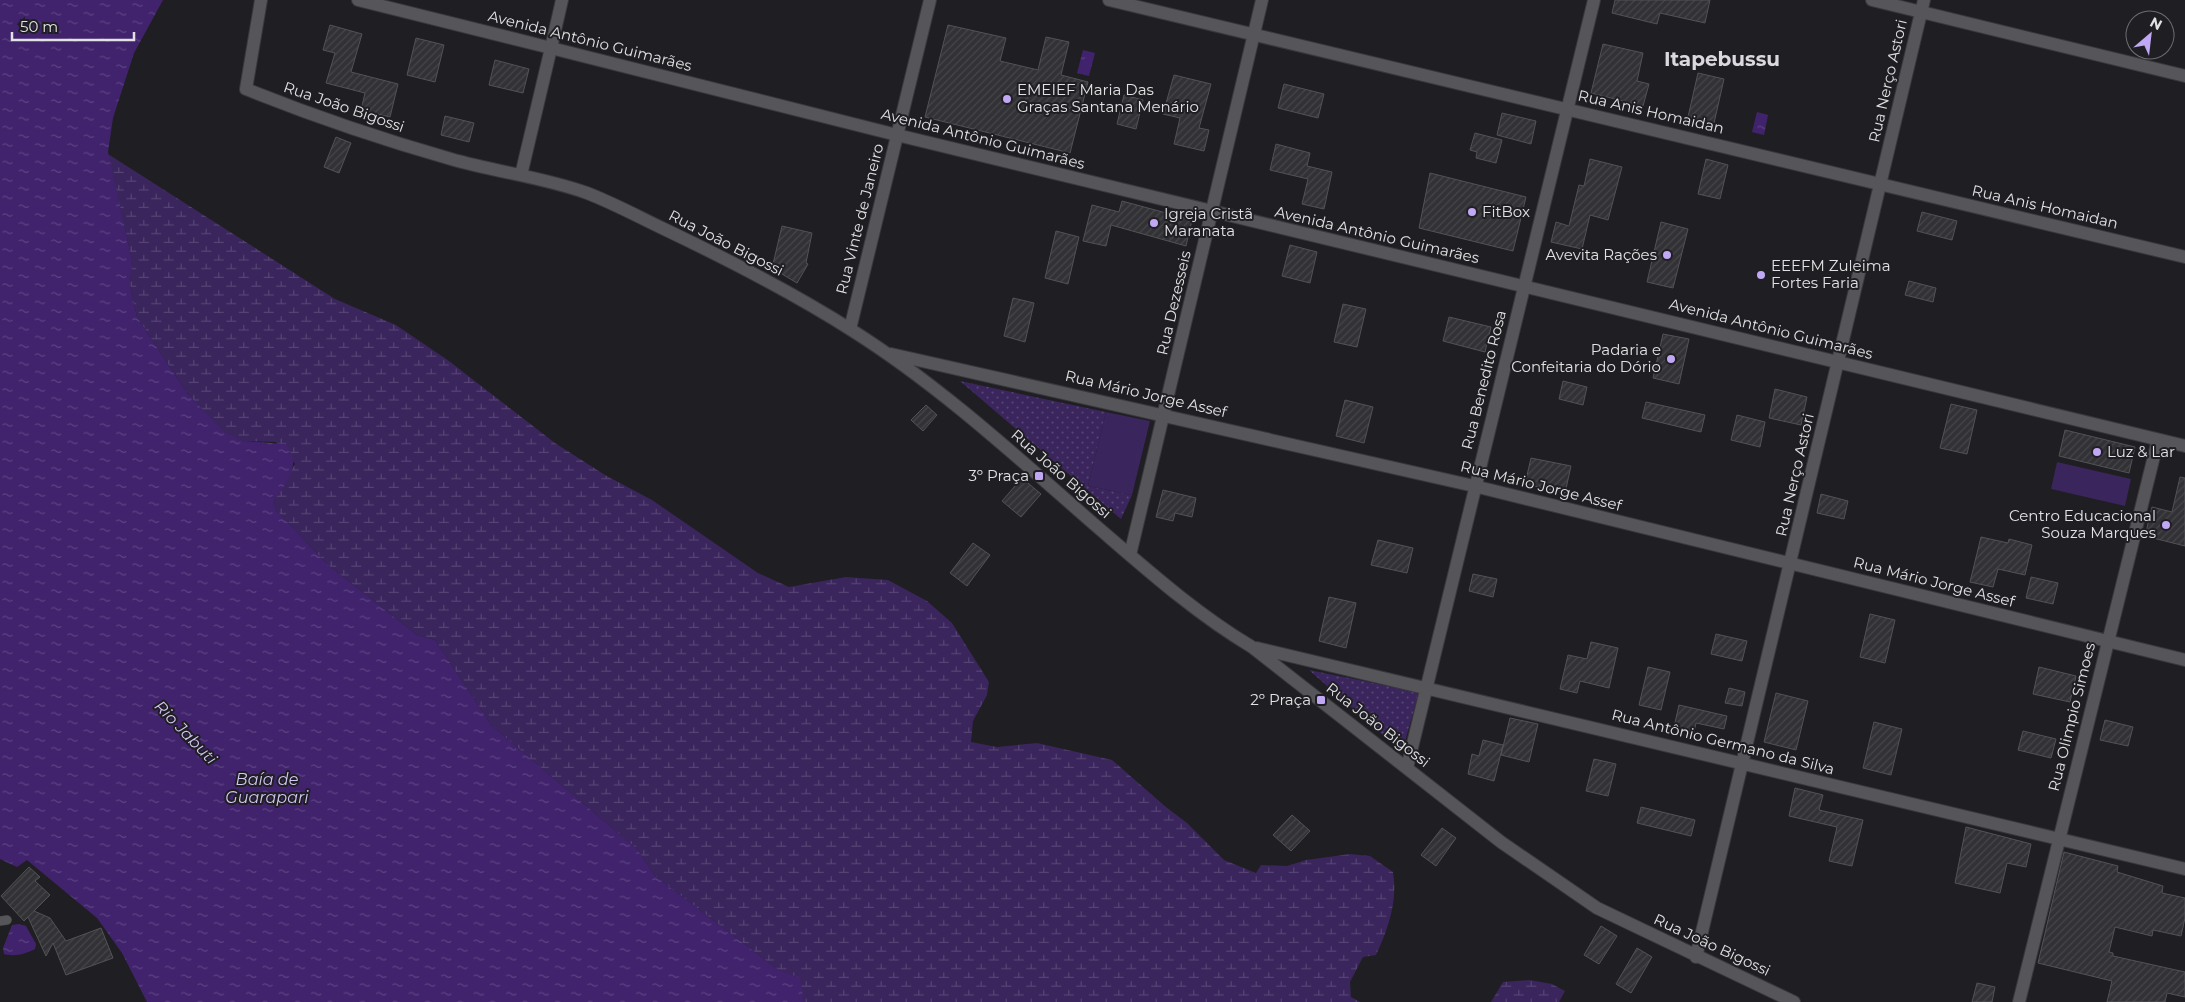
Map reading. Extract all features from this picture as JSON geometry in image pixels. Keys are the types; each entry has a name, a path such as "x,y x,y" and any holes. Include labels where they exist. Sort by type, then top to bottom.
{"street":[{"name":"Rua João Bigossi","path":"261,0 246,89 301,111 453,160 521,175 596,197 722,256 850,329 886,353 960,410 1130,556 1224,630 1252,647 1502,842 1598,908 1696,957 1794,1002"},
{"name":"Avenida Antônio Guimarães","path":"358,0 897,135 2185,446"},
{"path":"521,175 562,0"},
{"name":"Rua Vinte de Janeiro","path":"850,329 930,0"},
{"name":"Rua Anis Homaidan","path":"1109,0 2185,257"},
{"name":"Rua Dezesseis","path":"1130,556 1262,0"},
{"name":"Rua Benedito Rosa","path":"1407,768 1474,486 1594,0"},
{"path":"1872,0 1923,6 2185,76"},
{"name":"Rua Nerço Astori","path":"1696,957 1923,6"},
{"name":"Rua Mário Jorge Assef","path":"886,353 1164,414 1474,486 2185,660"},
{"name":"Rua Olimpio Simoes","path":"2019,1002 2158,440"},
{"name":"Rua Antônio Germano da Silva","path":"1252,647 1427,687 2185,869"}],"green space":[{"path":"108,154 335,299 396,325 449,361 555,443 605,475 652,500 758,573 789,587 846,577 888,580 927,601 952,623 989,682 987,695 973,721 971,742 997,747 1037,743 1112,760 1187,823 1224,860 1256,873 1261,865 1287,866 1306,860 1350,854 1370,856 1393,872 1394,894 1391,915 1376,955 1363,957 1350,982 1351,997 1360,1002 804,1002 799,978 777,969 654,875 637,849 492,726 435,640 417,635 328,565 276,510 274,501 295,464 276,442 244,441 225,434 187,393 137,317 130,285 132,260"},
{"path":"960,381 1106,412 1088,486 1132,495 1121,519"},
{"path":"1106,412 1150,421 1132,495 1088,486"},
{"path":"2057,462 2131,479 2125,506 2051,489"},
{"path":"1309,670 1419,692 1402,752"},
{"path":"1530,980 1552,984 1565,991 1559,1002 1491,1002 1503,982"}],"water":[{"name":"Baía de Guarapari","path":"0,0 163,0 134,53 113,118 108,152 132,260 130,285 137,317 187,393 225,433 244,441 285,444 293,459 293,466 288,480 274,501 276,510 328,565 417,635 435,640 492,726 637,849 654,875 777,969 800,978 804,1002 147,1002 122,953 97,918 27,860 17,867 0,859"},
{"path":"1083,50 1095,53 1089,76 1077,73"},
{"path":"1757,112 1768,115 1764,135 1752,132"},
{"path":"12,925 26,926 36,944 35,949 20,954 4,954 3,948"}],"building":[{"path":"1615,0 1710,0 1705,23 1660,13 1657,24 1612,13"},
{"path":"330,25 362,34 351,72 398,84 390,117 361,110 365,93 326,83 335,53 323,50"},
{"name":"EMEIEF Maria Das Graças Santana Menário","path":"948,25 1006,38 1000,61 1038,70 1046,37 1069,42 1061,75 1088,82 1070,153 925,117"},
{"path":"416,38 444,45 435,82 407,75"},
{"path":"1603,44 1643,53 1637,81 1649,84 1643,106 1591,93"},
{"path":"495,60 529,69 523,93 489,85"},
{"path":"1698,73 1724,79 1714,123 1688,117"},
{"path":"1174,75 1211,84 1199,128 1209,130 1204,151 1174,144 1180,118 1163,114"},
{"path":"1284,84 1324,94 1318,118 1278,108"},
{"path":"1124,95 1143,100 1136,129 1117,124"},
{"path":"1502,113 1536,121 1531,144 1497,135"},
{"path":"445,116 474,123 469,142 441,135"},
{"path":"1475,133 1502,140 1496,163 1476,158 1477,152 1470,150"},
{"path":"336,137 351,143 339,173 324,167"},
{"path":"1276,144 1310,153 1307,166 1332,172 1324,209 1302,204 1308,179 1270,170"},
{"path":"1590,159 1622,167 1608,220 1590,215 1582,249 1551,242 1556,222 1569,226 1579,185 1584,186"},
{"path":"1706,159 1728,165 1720,199 1698,194"},
{"name":"FitBox","path":"1430,173 1526,197 1513,251 1419,228"},
{"name":"Igreja Cristã Maranata","path":"1122,201 1192,220 1186,246 1111,225 1106,246 1083,241 1092,205 1119,212"},
{"path":"1922,212 1957,221 1952,240 1917,231"},
{"name":"Avevita Rações","path":"1661,222 1688,229 1673,288 1647,282"},
{"path":"782,226 812,233 806,263 808,264 797,283 772,268"},
{"path":"1056,231 1079,237 1068,284 1045,278"},
{"path":"1290,245 1317,252 1310,283 1282,276"},
{"path":"1909,281 1936,288 1933,302 1905,295"},
{"path":"1013,298 1034,303 1025,342 1004,336"},
{"path":"1343,304 1366,309 1357,347 1334,342"},
{"path":"1449,317 1491,327 1485,352 1443,341"},
{"name":"Padaria e Confeitaria do Dório","path":"1663,334 1689,339 1679,384 1653,378"},
{"path":"1563,381 1587,387 1583,405 1559,399"},
{"path":"1775,389 1807,397 1801,425 1769,418"},
{"path":"1345,400 1373,407 1364,443 1336,436"},
{"path":"1646,402 1705,415 1701,432 1642,418"},
{"path":"1951,404 1977,410 1967,454 1940,448"},
{"path":"926,405 937,415 923,431 911,420"},
{"path":"1737,415 1765,422 1760,447 1731,440"},
{"name":"Luz & Lar","path":"2065,430 2135,447 2129,473 2059,456"},
{"path":"1531,458 1571,466 1565,493 1525,484"},
{"name":"Centro Educacional Souza Marques","path":"2180,477 2185,478 2185,546 2145,536 2152,507 2172,512"},
{"path":"1022,478 1041,494 1021,517 1002,501"},
{"path":"1163,490 1196,498 1192,517 1175,513 1173,521 1156,517"},
{"path":"1821,494 1848,501 1844,519 1817,513"},
{"path":"1981,537 2008,543 2009,539 2032,545 2025,575 1998,569 1993,587 1970,582"},
{"path":"1378,540 1413,548 1407,573 1371,565"},
{"path":"973,543 990,555 967,586 950,573"},
{"path":"1473,574 1497,579 1493,597 1469,591"},
{"path":"2031,577 2058,583 2053,604 2026,598"},
{"path":"1329,597 1356,603 1346,648 1319,641"},
{"path":"1870,614 1895,620 1885,663 1860,657"},
{"path":"1716,634 1747,641 1742,661 1711,654"},
{"path":"1591,642 1618,648 1609,688 1580,681 1577,693 1560,689 1568,655 1587,659"},
{"path":"1648,667 1670,672 1661,710 1639,705"},
{"path":"2039,667 2076,676 2070,702 2033,694"},
{"path":"1729,688 1745,692 1742,706 1725,703"},
{"path":"1776,693 1808,701 1796,750 1764,742"},
{"path":"1679,705 1727,716 1724,729 1696,723 1694,732 1674,727"},
{"path":"1510,718 1538,724 1529,762 1501,755"},
{"path":"2105,720 2133,727 2128,746 2100,740"},
{"path":"1874,722 1902,729 1891,775 1863,768"},
{"path":"2023,731 2056,739 2051,758 2018,750"},
{"path":"1483,740 1503,745 1494,781 1468,774 1472,754 1479,756"},
{"path":"1594,759 1616,764 1608,796 1586,791"},
{"path":"1795,788 1823,795 1819,810 1863,820 1852,866 1829,861 1837,827 1789,816"},
{"path":"1641,807 1695,820 1691,836 1637,823"},
{"path":"1292,815 1310,831 1291,851 1273,835"},
{"path":"1966,827 2031,844 2026,867 2007,863 2000,893 1955,883"},
{"path":"1442,828 1456,838 1436,866 1421,855"},
{"path":"2064,852 2118,866 2117,872 2163,886 2162,893 2185,898 2185,918 2181,936 2153,930 2152,936 2115,927 2109,952 2113,953 2113,956 2185,972 2185,997 2167,993 2165,1002 2107,1002 2112,981 2038,963"},
{"path":"29,867 40,877 35,881 50,895 34,911 50,918 66,941 101,928 113,958 66,975 53,943 46,956 28,917 24,921 1,896"},
{"path":"1601,926 1617,936 1599,964 1584,955"},
{"path":"1637,948 1652,957 1631,993 1616,984"},
{"path":"1977,983 1995,987 1992,1002 1972,1002"}],"place":[{"name":"EMEIEF Maria Das Graças Santana Menário","path":"1007,99"},
{"name":"FitBox","path":"1472,212"},
{"name":"Igreja Cristã Maranata","path":"1154,223"},
{"name":"Avevita Rações","path":"1667,255"},
{"name":"EEEFM Zuleima Fortes Faria","path":"1761,275"},
{"name":"Padaria e Confeitaria do Dório","path":"1671,359"},
{"name":"Luz & Lar","path":"2097,452"},
{"name":"3º Praça","path":"1039,476"},
{"name":"Centro Educacional Souza Marques","path":"2166,525"},
{"name":"2º Praça","path":"1321,700"}],"district":[{"name":"Itapebussu","path":"1722,59"}],"water label":[{"name":"Rio Jabuti","path":"186,732"}]}
